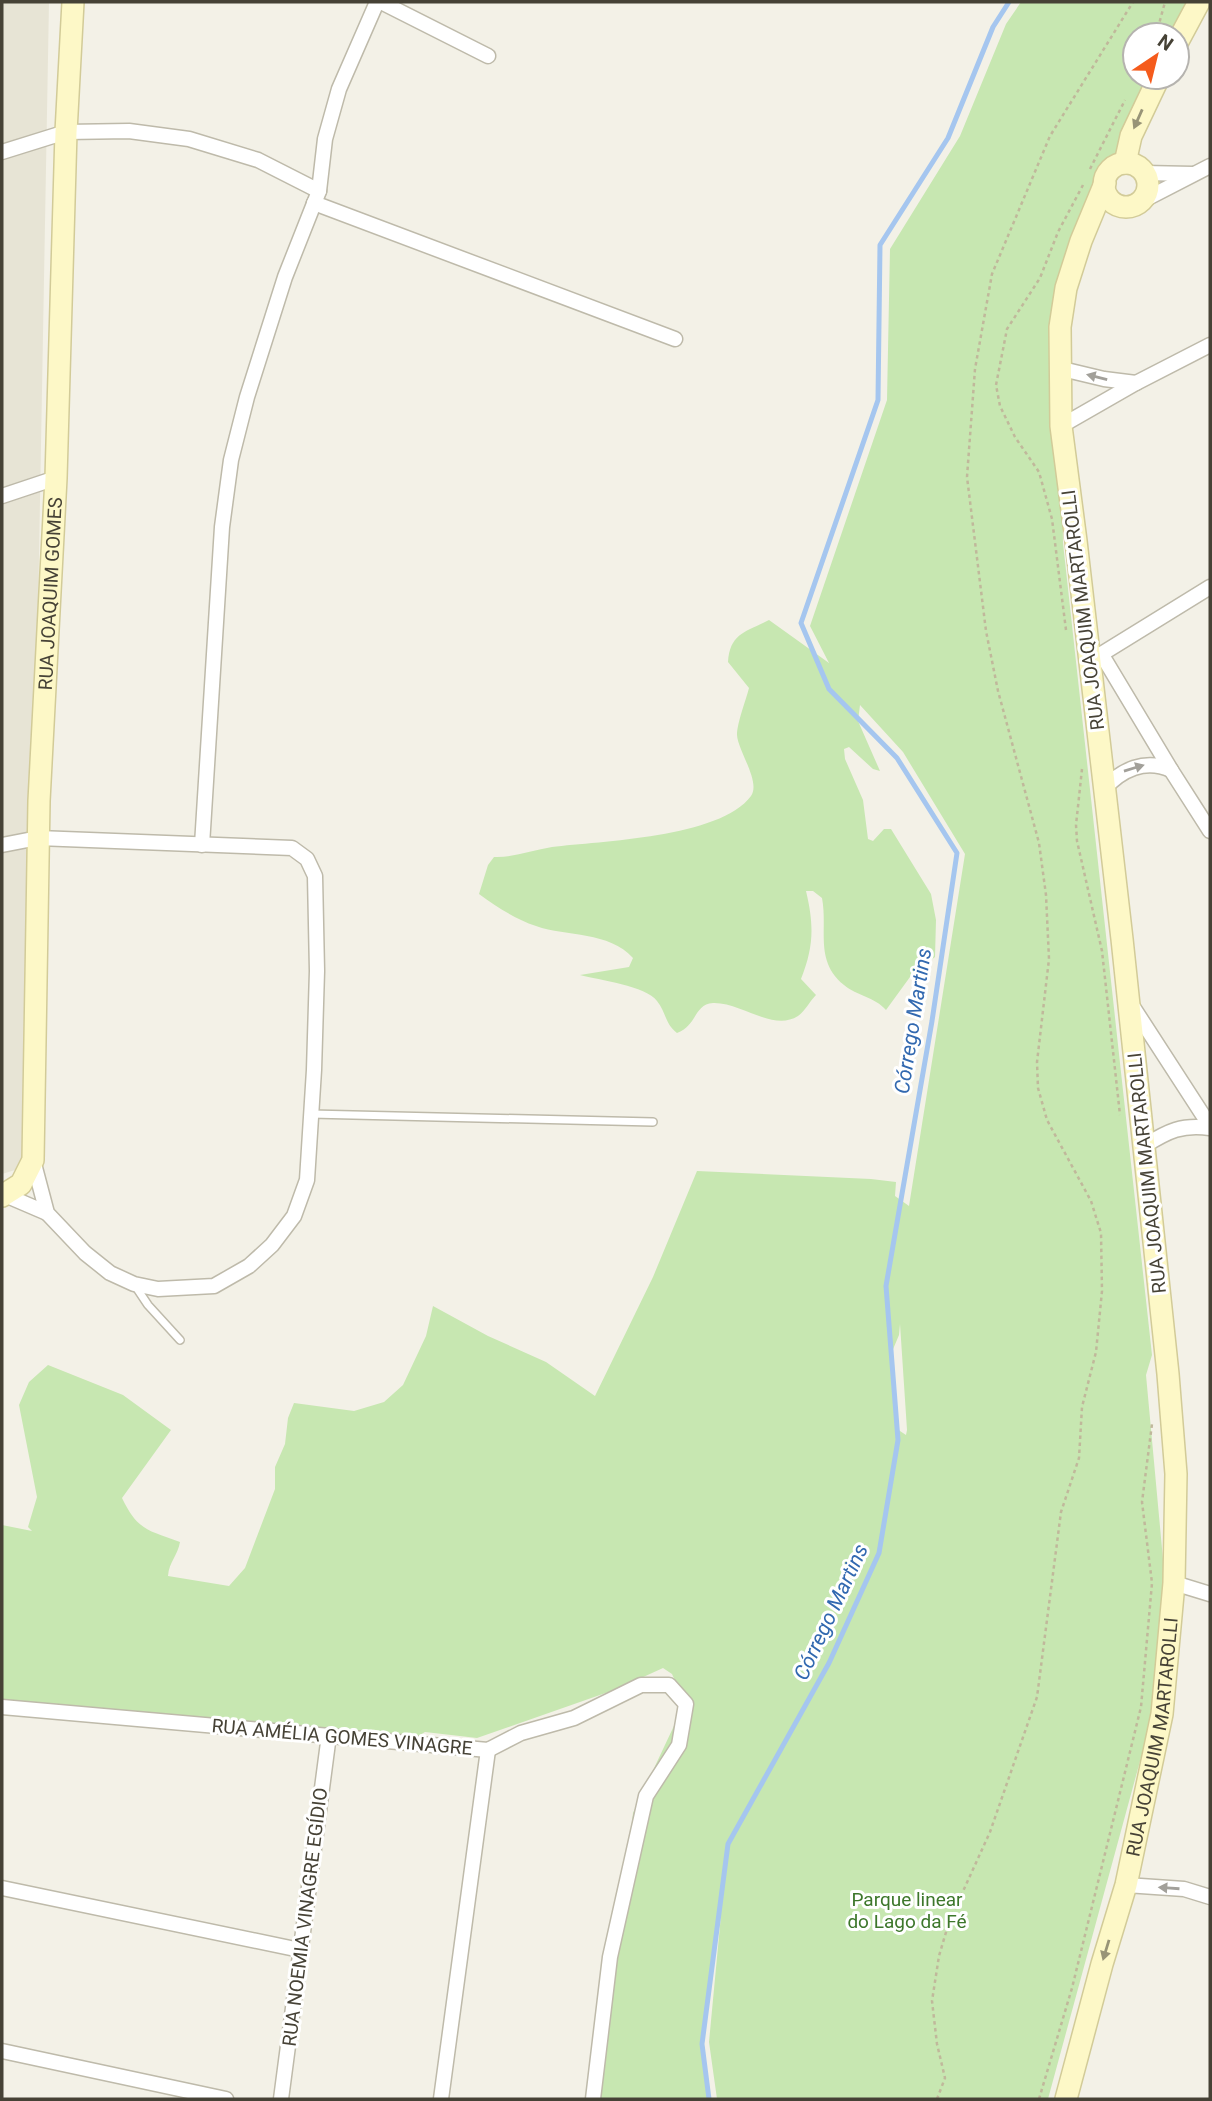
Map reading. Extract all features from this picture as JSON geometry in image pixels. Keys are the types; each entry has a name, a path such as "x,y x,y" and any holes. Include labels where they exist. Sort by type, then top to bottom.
{"street":[{"name":"RUA JOAQUIM GOMES","path":"10,1191 33,1160 38,838 56,478 66,132 73,2"},
{"path":"202,845 222,527 231,460 247,397 285,277 316,197 325,139 339,89 379,2 488,56"},
{"path":"1189,21 1199,2"},
{"path":"1125,163 1131,136 1152,91"},
{"path":"2,152 66,132 129,131 189,139 258,160 316,197 674,339"},
{"path":"1121,206 1109,197 1105,183 1111,169 1125,163 1139,167 1144,173 1148,187 1142,201"},
{"path":"1081,241 1121,206 1135,205 1210,166"},
{"path":"1144,173 1194,174"},
{"name":"RUA JOAQUIM MARTAROLLI","path":"1066,2099 1126,1885 1162,1714 1174,1583 1176,1474 1168,1374 1104,789 1096,657 1061,426 1058,368 1066,288 1081,241 1105,183"},
{"path":"1061,426 1210,345"},
{"path":"1058,368 1104,379 1136,383"},
{"path":"2,496 56,478"},
{"path":"1210,587 1096,657 1210,831"},
{"path":"1104,789 1115,776 1145,765 1158,764 1171,770"},
{"path":"2,845 38,838 292,848 307,859 315,876 317,971 307,1180 295,1216 272,1245 249,1266 214,1286 159,1289 134,1284 110,1273 85,1253 47,1213 10,1191"},
{"path":"1128,1000 1210,1127"},
{"path":"1144,1146 1167,1132 1191,1125 1210,1127"},
{"path":"33,1160 47,1213"},
{"path":"1174,1583 1210,1594"},
{"name":"RUA AMÉLIA GOMES VINAGRE","path":"2,1707 488,1750 521,1734 574,1718 640,1685 669,1685 686,1704 679,1745 646,1796 610,1957 593,2099"},
{"name":"RUA NOEMIA VINAGRE EGÍDIO","path":"281,2099 329,1735"},
{"path":"441,2099 488,1750"},
{"path":"1126,1885 1184,1889 1210,1898"},
{"path":"2,1888 300,1950"},
{"path":"2,2052 226,2099"}],"lane":[{"path":"312,1114 653,1122"},
{"path":"134,1284 148,1305 180,1340"}],"path":[{"path":"937,2099 945,2078 937,2044 932,2001 939,1956 949,1922 990,1832 1037,1697 1061,1513 1079,1458 1082,1407 1096,1352 1102,1291 1101,1233 1091,1201 1047,1121 1038,1088 1037,1062 1049,959 1046,895 1039,844 998,691 986,631 967,477 975,369 992,274 1050,136 1133,2"},
{"path":"1160,21 1165,2"},
{"path":"1067,637 1052,519 1039,472 1015,437 1000,406 996,385 1007,329 1040,278 1058,232 1125,101"},
{"path":"1082,769 1077,833 1102,951 1120,1114"},
{"path":"1039,2099 1075,1975 1141,1707 1152,1583 1142,1502 1153,1416"}],"shaded area":[{"path":"2,2 49,2 28,1166 2,1174"}],"green space":[{"name":"Parque linear do Lago da Fé","path":"1021,2 1194,2 1184,21 1121,21 1121,91 1149,91 1090,209 1059,295 1063,543 1152,1355 1146,1375 1165,1581 1152,1717 1048,2099 717,2099 709,2042 721,1915 702,2044 709,2099 589,2099 619,1943 633,1813 680,1713 679,1690 672,1674 663,1668 617,1689 477,1738 425,1732 411,1740 42,1706 2,1699 2,1525 32,1531 28,1527 37,1497 19,1405 29,1382 48,1365 123,1395 171,1430 122,1498 133,1517 145,1528 180,1542 168,1576 229,1586 245,1568 275,1489 275,1467 285,1444 288,1418 294,1403 354,1411 384,1402 403,1385 426,1336 433,1306 488,1336 546,1362 595,1396 653,1277 697,1171 896,1182 895,1196 909,1206 965,854 903,752 860,705 858,721 880,771 873,769 849,747 844,749 845,759 863,800 868,839 873,841 884,829 891,829 931,894 936,920 935,957 910,977 886,1010 877,1002 849,989 835,976 825,955 822,898 813,891 806,891 811,935 801,979 816,995 803,1011 788,1020 778,1021 724,1004 707,1004 684,1030 677,1033 670,1026 657,1001 643,991 580,975 629,967 633,958 623,949 600,939 528,923 479,894 488,865 494,857 687,829 714,821 736,810 751,796 753,783 737,735 749,688 728,662 729,652 736,639 746,631 769,620 829,663 810,626 887,400 890,249 960,136 1006,24","holes":["900,1324 906,1435 897,1429 891,1354 899,1335"]}],"waterway":[{"name":"Córrego Martins","path":"709,2099 702,2044 728,1844 829,1663 879,1553 898,1440 886,1286 932,1021 957,853 897,758 829,689 801,623 878,400 880,245 948,138 993,27 1009,2"}]}
